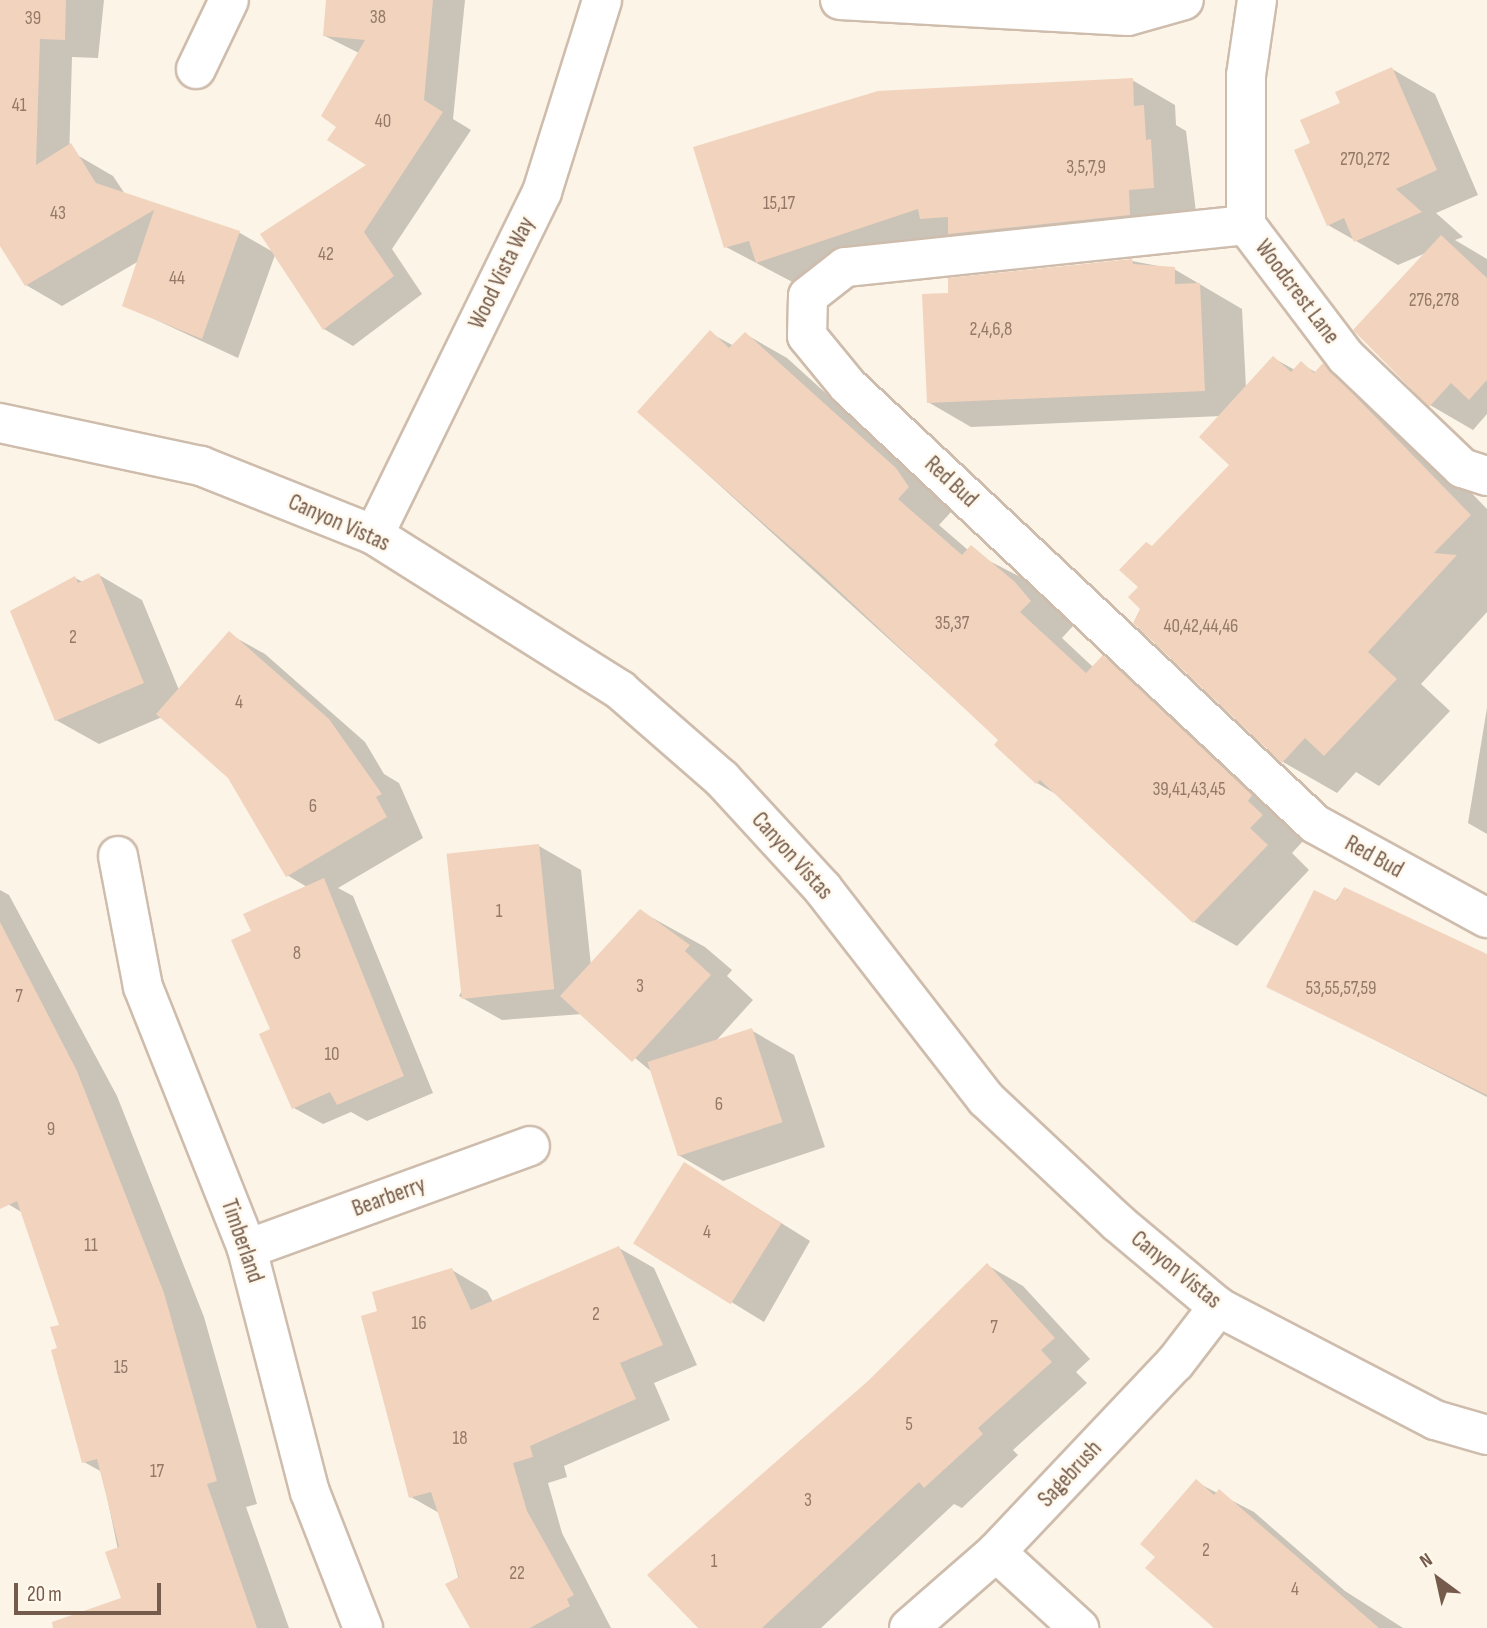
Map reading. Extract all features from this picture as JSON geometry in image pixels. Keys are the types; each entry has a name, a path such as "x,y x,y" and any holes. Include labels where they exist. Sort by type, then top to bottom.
{"street":[{"path":"196,69 229,0"},
{"name":"Wood Vista Way","path":"374,535 542,192 602,0"},
{"path":"840,0 1128,16 1184,0"},
{"name":"Woodcrest Lane","path":"1257,0 1246,75 1246,225 1346,357 1462,468 1487,476"},
{"name":"Red Bud","path":"1246,225 845,267 808,296 807,336 848,387 1315,824 1487,918"},
{"name":"Canyon Vistas","path":"0,423 201,466 374,535 620,690 722,779 823,889 986,1099 1218,1307 1436,1420 1487,1435"},
{"name":"Timberland","path":"118,856 143,987 247,1249 310,1492 363,1628"},
{"name":"Bearberry","path":"247,1249 530,1146"},
{"name":"Sagebrush","path":"909,1628 996,1552 1175,1363 1218,1307"},
{"path":"996,1552 1079,1628"}],"building":[{"path":"0,0 66,0 65,40 40,39 36,165 71,143 96,183 240,231 202,339 122,306 154,210 25,286 0,246"},
{"path":"326,0 433,0 424,100 443,112 364,232 394,276 323,330 260,234 366,165 327,140 336,127 321,116 365,40 323,36"},
{"path":"1392,67 1437,170 1396,189 1422,212 1354,242 1344,218 1327,226 1294,150 1310,143 1300,120 1340,103 1335,92"},
{"path":"1133,78 1134,106 1144,105 1146,140 1151,139 1154,188 1129,190 1130,215 948,234 948,217 920,219 918,209 756,263 749,241 724,248 693,147 878,91"},
{"path":"1441,235 1487,278 1487,380 1469,400 1451,383 1429,407 1353,330"},
{"path":"1132,259 1133,264 1175,267 1175,284 1200,283 1205,391 927,403 922,294 948,293 948,278"},
{"path":"710,330 729,348 745,332 896,468 909,487 898,499 962,555 971,545 1015,582 1031,601 1020,612 1086,673 1103,655 1252,795 1248,801 1263,815 1250,828 1268,845 1193,923 1040,780 1036,784 994,745 998,740 819,572 637,412"},
{"path":"1273,356 1291,372 1301,361 1314,373 1323,363 1471,515 1434,553 1457,555 1368,652 1397,679 1324,756 1305,738 1282,763 1133,623 1140,609 1128,597 1138,587 1119,570 1146,542 1152,546 1229,465 1199,437"},
{"path":"99,573 144,683 55,721 10,611 75,576 78,583"},
{"path":"229,631 329,719 382,794 376,797 387,817 286,877 228,778 156,714"},
{"path":"539,844 554,989 462,999 447,854"},
{"path":"324,878 404,1076 337,1105 330,1092 292,1109 259,1034 270,1029 231,940 251,931 243,914"},
{"path":"1344,887 1487,954 1487,1095 1266,987 1314,890 1337,901"},
{"path":"640,909 690,945 685,951 711,975 632,1062 560,996"},
{"path":"0,922 77,1071 164,1293 217,1481 207,1484 257,1628 53,1628 52,1622 121,1598 105,1552 119,1547 97,1459 82,1463 51,1350 57,1348 50,1327 59,1325 17,1201 0,1209"},
{"path":"752,1028 783,1122 678,1156 647,1062"},
{"path":"684,1162 782,1223 731,1304 633,1243"},
{"path":"619,1246 663,1345 620,1363 636,1399 530,1446 533,1457 513,1463 527,1511 574,1595 567,1599 570,1606 530,1628 470,1628 445,1584 459,1577 431,1492 409,1498 361,1316 377,1311 372,1292 452,1268 471,1310"},
{"path":"987,1263 1055,1338 1041,1350 1052,1362 978,1428 983,1434 924,1488 919,1482 762,1628 698,1628 647,1575 868,1381"},
{"path":"1196,1479 1214,1495 1219,1489 1379,1628 1214,1628 1145,1568 1155,1557 1140,1544"}]}
